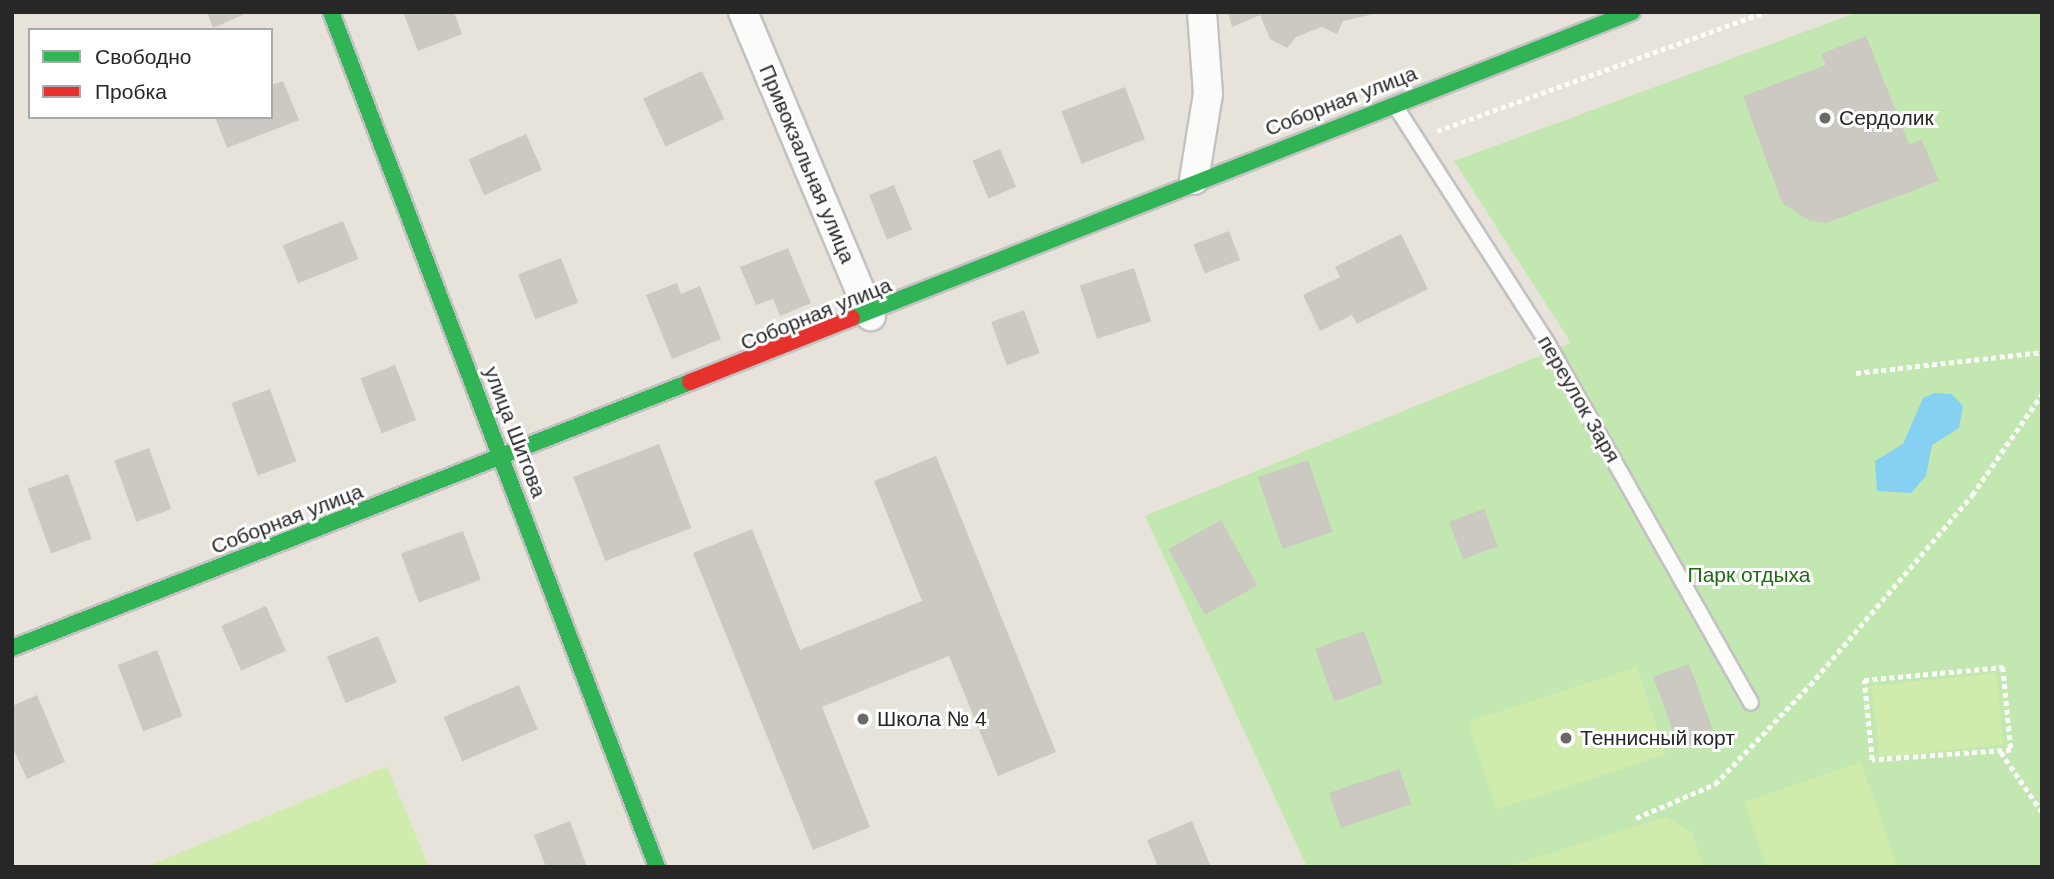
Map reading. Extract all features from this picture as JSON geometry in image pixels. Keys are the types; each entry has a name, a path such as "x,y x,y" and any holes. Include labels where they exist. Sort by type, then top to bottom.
{"street":[{"name":"улица Шитова","path":"331,12 657,867"},
{"name":"Привокзальная улица","path":"743,12 871,316"},
{"path":"1194,180 1208,94 1202,12"},
{"name":"Соборная улица","path":"12,648 871,316 1194,180 1394,103 1591,19 1632,12"}],"lane":[{"name":"переулок Заря","path":"1394,103 1548,344 1751,703"}],"path":[{"path":"1417,139 1765,12"},
{"path":"1856,373 2042,352"},
{"path":"1636,818 1714,784 1791,705 1972,495 2042,394"},
{"path":"2003,667 2011,750 2001,751 1872,760 1864,680 2003,667"},
{"path":"2001,751 2042,812"}],"green space":[{"name":"Парк отдыха","path":"1858,12 2042,12 2042,867 1307,867 1145,516 1571,343 1454,161"},
{"name":"Теннисный корт","path":"1637,667 1665,754 1496,810 1468,722"},
{"path":"1996,673 2004,745 1879,758 1872,686"},
{"path":"1861,762 1897,867 1766,867 1744,802"},
{"path":"387,766 429,867 146,867"},
{"path":"1666,817 1692,833 1704,867 1505,867"}],"water":[{"path":"1935,393 1952,394 1963,406 1959,428 1932,445 1926,476 1911,493 1877,491 1875,461 1903,444 1923,398"}],"building":[{"path":"207,12 249,12 213,28"},
{"path":"403,12 454,12 462,34 418,51"},
{"path":"1228,12 1382,12 1343,21 1337,34 1322,27 1296,37 1287,48 1270,39 1260,15 1232,27"},
{"name":"Сердолик","path":"1866,36 1909,144 1922,140 1939,181 1826,223 1810,221 1782,203 1743,96 1826,65 1821,54"},
{"path":"702,71 724,119 665,147 643,98"},
{"path":"283,81 299,120 227,148 216,119 273,119 273,84"},
{"path":"1125,87 1145,139 1082,164 1062,111"},
{"path":"526,134 542,170 484,195 468,160"},
{"path":"1000,149 1016,187 988,198 972,161"},
{"path":"894,185 912,230 887,240 869,195"},
{"path":"343,221 358,259 298,283 283,245"},
{"path":"1229,231 1240,260 1205,274 1194,245"},
{"path":"1401,234 1428,289 1357,324 1352,315 1320,331 1303,295 1340,277 1335,267"},
{"path":"788,248 811,303 780,316 773,299 756,305 740,267"},
{"path":"561,258 578,303 535,319 518,274"},
{"path":"1134,268 1151,321 1097,339 1080,286"},
{"path":"677,283 681,294 700,286 721,339 672,359 646,295"},
{"path":"1024,310 1040,353 1007,365 991,322"},
{"path":"395,365 416,420 382,433 360,378"},
{"path":"270,389 296,461 258,475 231,403"},
{"path":"659,444 691,528 605,561 573,477"},
{"path":"149,448 171,509 136,522 114,461"},
{"path":"936,456 1056,752 998,776 949,656 822,707 870,827 813,850 693,553 752,529 800,650 922,601 874,481"},
{"path":"1308,460 1333,532 1283,549 1258,477"},
{"path":"68,474 92,539 51,554 28,489"},
{"path":"1484,509 1498,547 1463,559 1449,522"},
{"path":"1221,520 1257,586 1205,615 1169,549"},
{"path":"463,531 481,580 419,602 401,554"},
{"path":"266,606 286,651 241,671 221,626"},
{"path":"1364,631 1383,684 1334,701 1315,649"},
{"path":"378,636 397,682 346,703 327,657"},
{"path":"157,650 182,716 143,731 118,665"},
{"path":"1689,664 1715,734 1679,747 1653,677"},
{"path":"519,685 538,729 462,761 444,717"},
{"path":"37,695 65,762 27,779 12,746 12,706"},
{"path":"1399,769 1411,804 1341,828 1329,793"},
{"path":"570,821 587,867 546,867 534,835"},
{"path":"1192,821 1211,867 1158,867 1147,840"}],"traffic: fast":[{"path":"331,12 657,867"},
{"path":"852,318 1632,12"},
{"path":"12,648 690,382"}],"traffic: jam":[{"path":"690,382 852,318"}],"place":[{"name":"Сердолик","path":"1825,118"},
{"name":"Школа № 4","path":"863,719"},
{"name":"Теннисный корт","path":"1566,738"}]}
